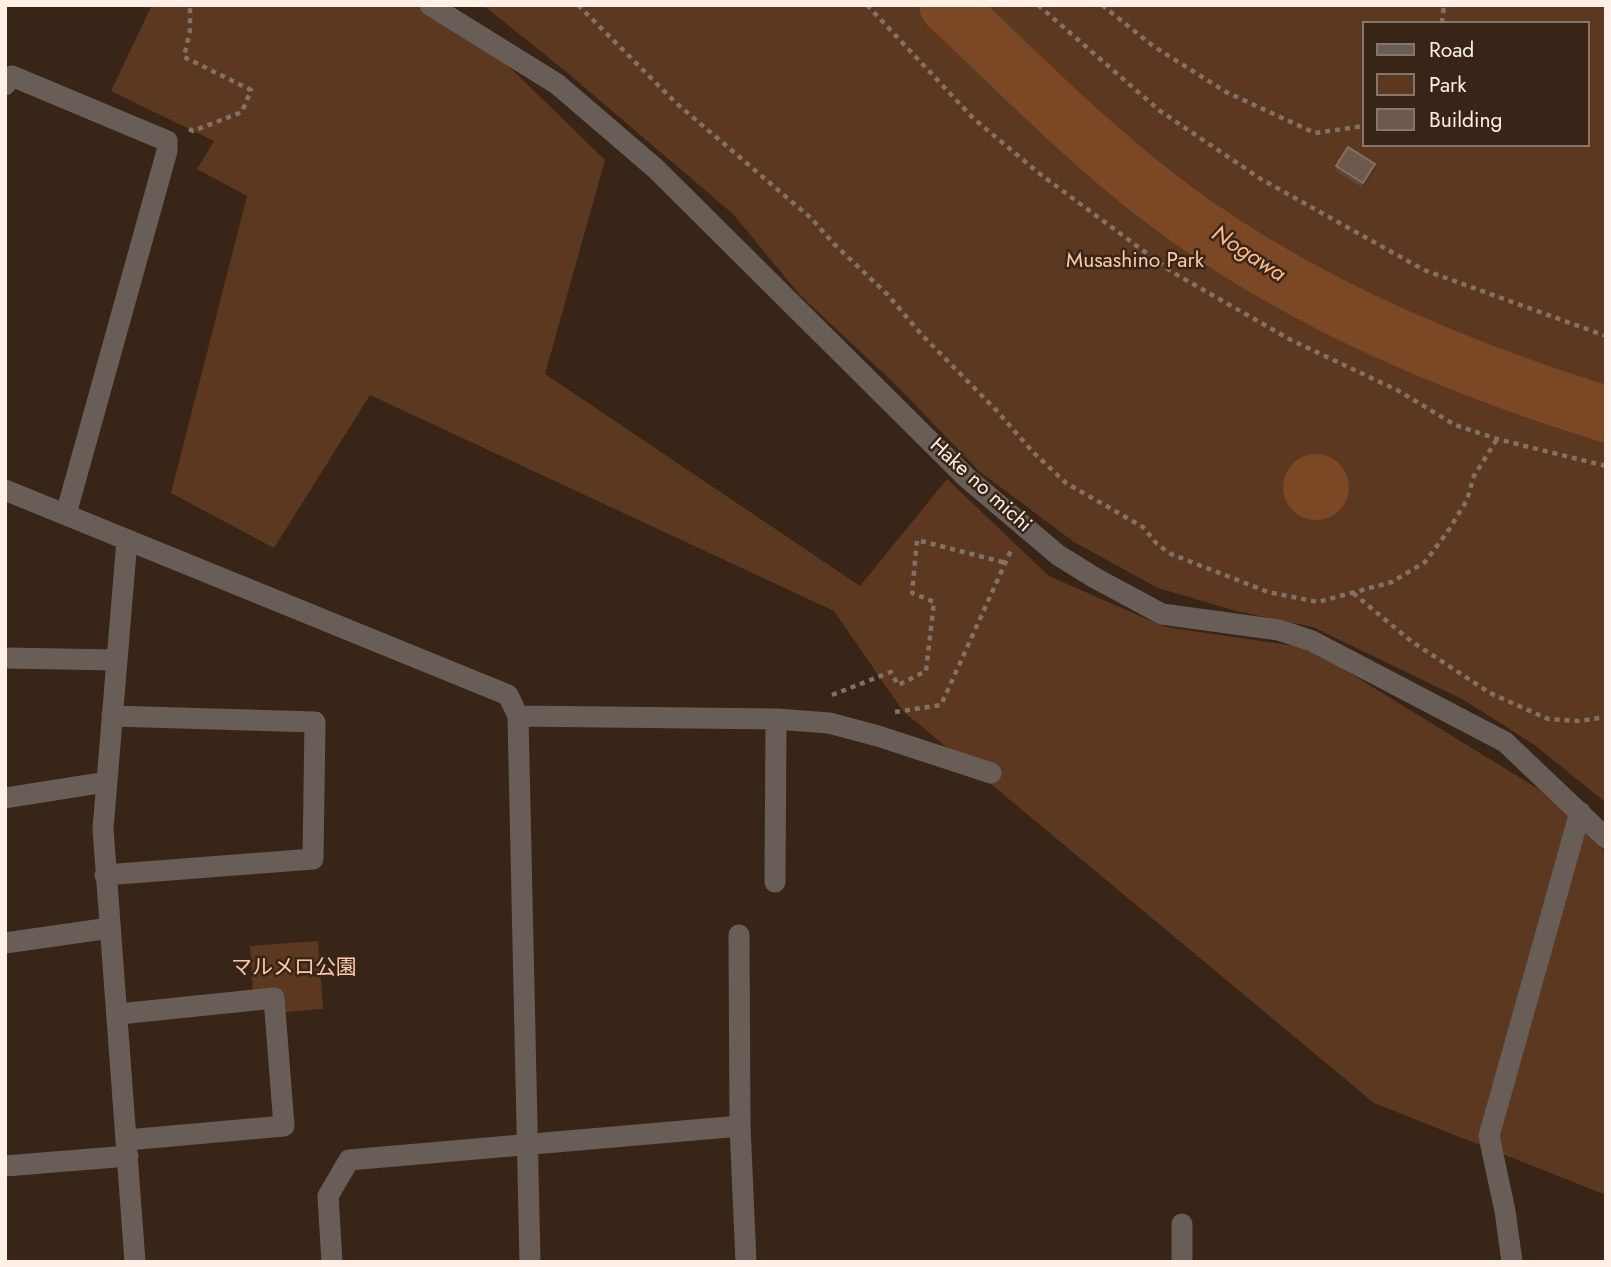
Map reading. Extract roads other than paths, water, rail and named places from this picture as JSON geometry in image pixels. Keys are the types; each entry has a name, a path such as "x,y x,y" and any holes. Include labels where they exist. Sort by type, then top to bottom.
{"street":[{"name":"Hake no michi","path":"430,5 557,84 656,169 967,478 1058,555 1162,614 1279,630 1312,641 1348,659 1505,742 1606,838"},
{"path":"5,86 12,76 167,141 167,151 66,514"},
{"path":"5,490 508,695 518,716 530,1262"},
{"path":"127,540 103,828 119,1014 135,1262"},
{"path":"5,658 117,660"},
{"path":"105,875 313,859 315,722 112,716"},
{"path":"518,716 776,719 829,723 991,773"},
{"path":"775,883 776,719"},
{"path":"5,798 106,782"},
{"path":"1512,1262 1505,1210 1489,1136 1580,812"},
{"path":"5,943 110,928"},
{"path":"739,935 740,1126 746,1262"},
{"path":"5,1166 284,1126 274,998 119,1014"},
{"path":"332,1262 328,1196 349,1160 740,1126"},
{"path":"1182,1224 1182,1262"}],"waterway":[{"name":"Nogawa","path":"947,5 1113,160 1221,242 1273,273 1380,329 1492,375 1606,414"}],"park label":[{"name":"Musashino Park","path":"1135,262"},
{"name":"マルメロ公園","path":"294,969"}]}
